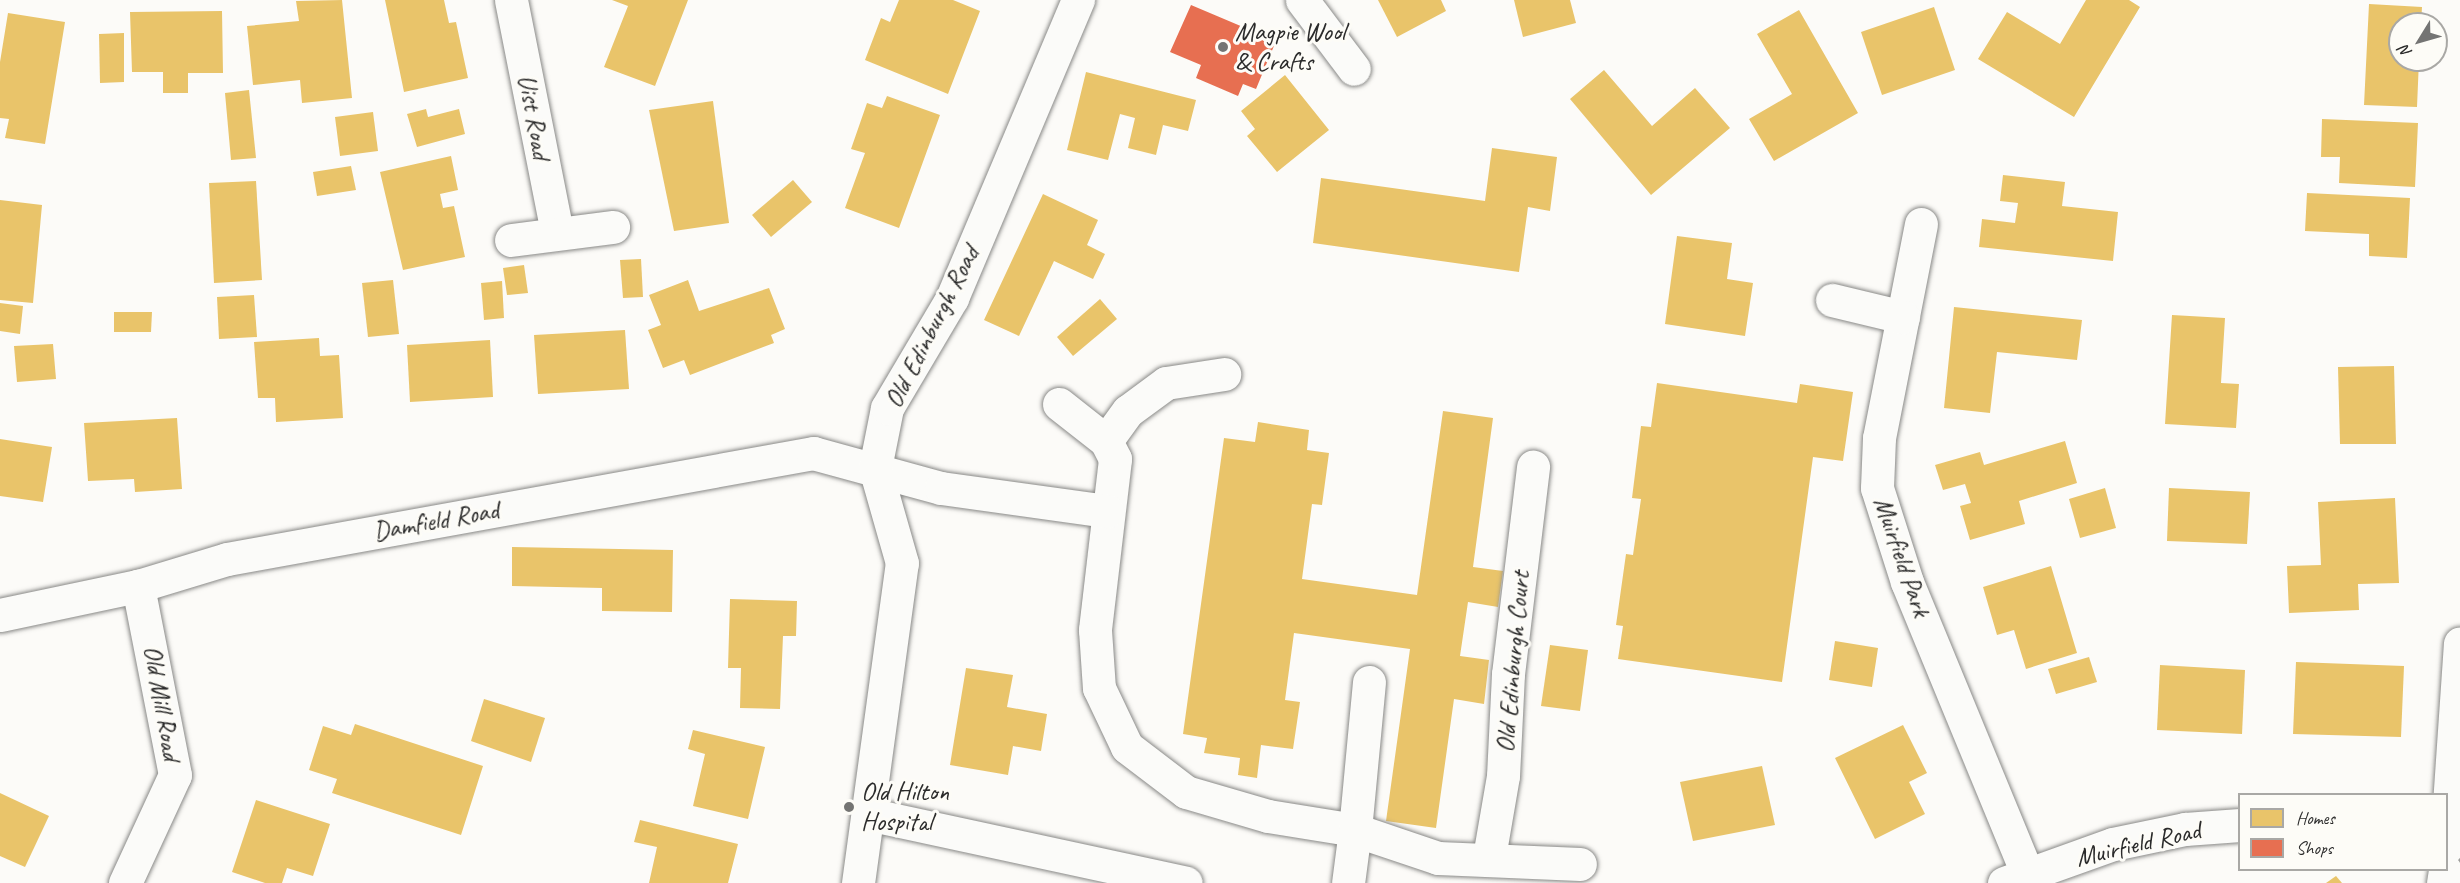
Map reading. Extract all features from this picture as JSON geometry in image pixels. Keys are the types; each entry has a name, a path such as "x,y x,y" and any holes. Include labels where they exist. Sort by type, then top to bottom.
{"street":[{"name":"Uist Road","path":"511,0 557,233"},
{"name":"Old Edinburgh Road","path":"858,883 902,562 875,468 887,408 952,298 1078,0"},
{"path":"1302,0 1354,69"},
{"name":"Muirfield Park","path":"1920,224 1880,438 1877,488 1907,582 2016,878"},
{"path":"511,240 613,227"},
{"path":"1832,300 1903,317"},
{"path":"1106,441 1128,411 1166,383 1224,374"},
{"path":"1059,404 1106,441 1115,459 1107,511 1095,630 1099,688 1126,747 1186,792 1268,816 1356,830 1438,858 1489,857 1580,864"},
{"name":"Damfield Road","path":"0,615 138,586 227,559 813,453 875,468"},
{"name":"Old Edinburgh Court","path":"1489,857 1503,776 1508,674 1533,466"},
{"path":"875,468 941,488 1107,511"},
{"name":"Old Mill Road","path":"125,883 175,775 138,586"},
{"path":"2450,835 2460,643"},
{"path":"1348,883 1356,830 1369,682"},
{"path":"868,814 1186,883"},
{"name":"Muirfield Road","path":"2016,878 2113,844 2185,829 2238,825"}],"building: Homes":[{"path":"342,0 352,98 302,103 300,80 253,85 247,26 299,21 296,1"},
{"path":"385,0 444,0 449,23 456,22 468,78 404,92"},
{"path":"612,0 688,0 655,86 604,67 628,6"},
{"path":"899,0 953,0 980,11 948,94 865,60 881,18 890,22"},
{"path":"1378,0 1441,0 1446,11 1397,37"},
{"path":"1514,0 1570,0 1576,23 1523,37"},
{"path":"2086,0 2129,0 2140,7 2074,117 1978,59 2007,12 2060,44"},
{"path":"2369,4 2422,7 2422,12 2388,12 2388,72 2418,72 2417,107 2364,105"},
{"path":"1934,7 1955,70 1882,95 1861,32"},
{"path":"1799,10 1858,113 1774,161 1749,119 1792,94 1757,34"},
{"path":"222,11 223,73 188,73 188,93 163,93 163,72 132,72 130,12"},
{"path":"8,13 65,22 45,144 5,138 9,119 0,118 0,62"},
{"path":"124,33 124,82 100,83 99,34"},
{"path":"1604,70 1652,126 1695,88 1730,128 1651,195 1570,99"},
{"path":"1086,72 1196,100 1188,131 1163,125 1156,155 1128,148 1135,118 1120,114 1108,160 1067,150"},
{"path":"1285,75 1329,130 1277,172 1247,136 1255,129 1241,111"},
{"path":"249,90 256,158 231,160 225,93"},
{"path":"887,96 940,115 899,228 845,208 865,153 851,149 867,103 882,108"},
{"path":"713,101 729,223 674,231 649,110"},
{"path":"426,109 428,117 459,109 465,134 417,147 407,114"},
{"path":"373,112 378,151 340,156 335,117"},
{"path":"2322,119 2418,123 2415,187 2339,183 2340,157 2321,157"},
{"path":"1492,148 1557,157 1550,211 1528,207 1519,272 1313,243 1321,178 1485,201"},
{"path":"451,156 458,190 440,194 443,208 454,206 465,257 403,270 380,172"},
{"path":"351,166 356,190 317,196 313,172"},
{"path":"2003,175 2065,182 2062,206 2118,212 2113,261 1979,247 1982,219 2015,223 2018,203 2000,201"},
{"path":"793,180 812,202 771,237 752,215"},
{"path":"256,181 262,280 214,283 209,183"},
{"path":"2307,193 2410,198 2407,258 2369,256 2369,234 2305,231"},
{"path":"1043,194 1098,220 1087,245 1105,254 1093,279 1054,261 1019,336 984,320"},
{"path":"0,200 42,205 33,303 0,300"},
{"path":"1677,236 1732,243 1727,279 1753,283 1745,336 1665,324"},
{"path":"641,259 643,297 623,298 620,260"},
{"path":"524,265 528,293 507,295 503,268"},
{"path":"393,280 399,334 368,337 362,283"},
{"path":"688,280 699,311 769,288 785,329 771,335 774,343 690,375 684,360 663,368 648,330 661,325 649,295"},
{"path":"502,281 504,318 484,320 481,283"},
{"path":"254,295 257,337 219,339 217,297"},
{"path":"1100,299 1117,319 1073,356 1057,337"},
{"path":"0,303 23,306 20,334 0,331"},
{"path":"1954,307 2082,320 2077,360 1997,352 1990,413 1944,408"},
{"path":"114,312 152,312 151,332 114,332"},
{"path":"2172,315 2225,318 2221,383 2239,384 2236,428 2165,424"},
{"path":"625,330 629,389 538,394 534,335"},
{"path":"319,338 320,356 339,355 343,418 276,422 275,398 258,398 254,342"},
{"path":"490,340 493,397 410,402 407,345"},
{"path":"53,344 56,379 17,382 14,346"},
{"path":"2394,366 2396,444 2340,444 2338,367"},
{"path":"1657,383 1797,403 1800,384 1853,392 1843,461 1813,457 1782,682 1618,659 1623,626 1616,625 1626,554 1633,555 1641,499 1632,498 1641,426 1651,427"},
{"path":"1443,411 1493,418 1473,567 1503,571 1498,607 1468,602 1460,656 1489,660 1484,704 1454,699 1436,828 1386,821 1410,649 1294,633 1285,700 1300,702 1293,749 1261,745 1257,778 1238,775 1240,758 1204,753 1207,738 1183,734 1224,438 1255,442 1258,422 1309,430 1307,450 1329,453 1322,505 1312,504 1302,579 1417,595"},
{"path":"177,418 182,489 135,492 134,479 88,481 84,423"},
{"path":"0,439 52,447 43,502 0,496"},
{"path":"2065,441 2077,483 2019,501 2025,524 1970,540 1960,506 1971,503 1965,484 1943,490 1935,465 1980,452 1984,465"},
{"path":"2105,488 2116,528 2080,538 2069,499"},
{"path":"2169,488 2250,492 2247,544 2167,541"},
{"path":"2395,498 2399,583 2358,584 2359,610 2289,613 2287,566 2321,565 2318,502"},
{"path":"512,547 673,550 672,612 602,611 602,588 512,586"},
{"path":"2051,566 2077,653 2026,669 2014,630 1997,635 1983,587"},
{"path":"730,599 797,601 796,636 783,636 780,709 740,708 741,668 728,668"},
{"path":"1835,641 1878,648 1872,687 1829,680"},
{"path":"1550,645 1588,650 1580,711 1541,706"},
{"path":"2089,657 2097,682 2056,694 2048,669"},
{"path":"2296,662 2404,666 2401,737 2293,734"},
{"path":"2160,665 2245,670 2242,734 2157,730"},
{"path":"966,668 1013,675 1007,707 1047,714 1041,751 1013,746 1008,775 950,765"},
{"path":"484,699 545,718 531,762 471,741"},
{"path":"355,724 483,766 461,835 332,793 337,779 309,770 323,726 351,735"},
{"path":"1903,725 1927,773 1909,782 1925,814 1875,839 1835,758"},
{"path":"693,730 765,747 748,819 693,806 705,754 688,749"},
{"path":"1762,766 1775,825 1693,841 1680,782"},
{"path":"0,793 49,816 25,867 0,856"},
{"path":"256,800 330,824 313,876 287,868 282,883 265,883 232,872"},
{"path":"640,820 738,844 728,883 649,883 657,847 634,842"},
{"path":"2336,876 2342,883 2326,883"}],"building: Shops":[{"name":"Magpie Wool & Crafts","path":"1191,5 1276,41 1256,89 1243,84 1238,96 1196,78 1201,65 1170,52"}],"place":[{"name":"Magpie Wool & Crafts","path":"1223,47"},
{"name":"Old Hilton Hospital","path":"849,807"}]}
